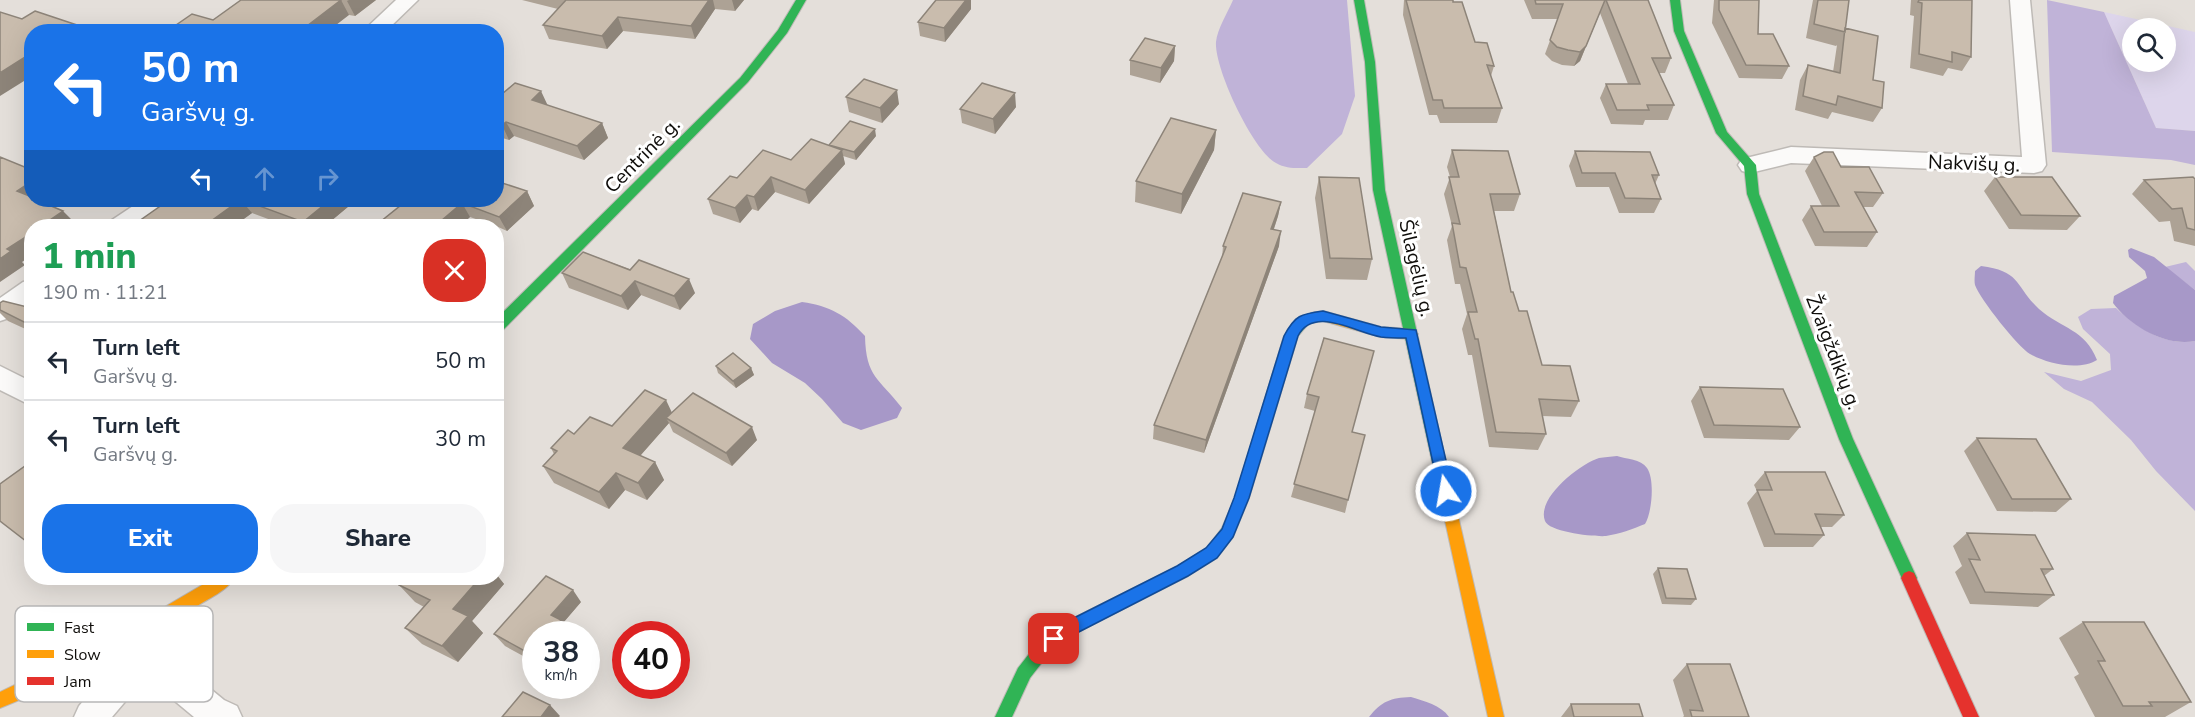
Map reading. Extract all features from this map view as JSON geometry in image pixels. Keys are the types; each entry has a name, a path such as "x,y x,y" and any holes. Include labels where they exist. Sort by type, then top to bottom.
{"street":[{"path":"381,24 408,0"},
{"name":"Centrinė g.","path":"504,319 744,80 783,31 801,0"},
{"name":"Šilagėlių g.","path":"1359,0 1370,63 1379,190 1496,717"},
{"path":"1675,0 1679,31 1722,133 1750,165"},
{"name":"Nakvišų g.","path":"1750,165 1791,155 2034,165 2020,0"},
{"name":"Žvaigždikių g.","path":"1750,165 1753,194 1846,439 1971,717"},
{"path":"131,219 149,207"},
{"path":"0,311 24,294"},
{"path":"1003,717 1024,673 1045,646 1064,631 1212,553 1228,532 1242,498 1291,336 1297,324 1307,318 1323,316 1381,332 1411,333"},
{"path":"0,376 24,390"},
{"path":"190,606 217,585"},
{"path":"91,717 101,702"},
{"path":"203,702 212,711 225,717"}],"shaded area":[{"path":"1233,0 1347,0 1355,96 1342,134 1307,168 1284,166 1276,163 1267,155 1246,126 1228,89 1221,70 1216,42 1220,26"},
{"path":"2047,0 2104,12 2122,52 2122,72 2131,72 2156,128 2195,131 2195,165 2171,160 2052,152"},
{"path":"2104,12 2131,18 2122,18 2122,52"},
{"path":"2176,28 2195,32 2195,131 2156,128 2131,72 2176,72"},
{"path":"2131,248 2154,257 2195,290 2195,341 2172,341 2149,333 2129,319 2113,303 2114,296 2147,278 2145,271 2129,257 2128,250"},
{"path":"2186,262 2195,271 2195,290 2165,267"},
{"path":"1981,266 1994,268 2011,276 2039,309 2086,342 2097,360 2082,365 2064,365 2037,358 2024,350 1978,292 1975,271"},
{"path":"802,302 821,306 837,313 851,322 865,336 871,369 902,408 897,418 861,430 843,423 805,383 772,363 750,339 753,324 775,311"},
{"path":"2116,308 2152,334 2173,341 2195,341 2195,511 2156,471 2131,440 2092,402 2064,389 2044,372 2081,381 2111,370 2110,354 2083,329 2078,317 2091,309"},
{"path":"1617,456 1641,463 1647,468 1651,480 1652,496 1645,524 1606,536 1582,535 1548,525 1544,512 1547,502 1562,483 1591,461"},
{"path":"1411,697 1437,706 1449,717 1369,717 1387,701"}],"building":[{"path":"241,0 341,0 310,24 178,24 192,14 213,20"},
{"path":"566,0 709,0 691,26 618,17 602,36 543,25"},
{"path":"936,0 966,0 944,28 918,22"},
{"path":"1406,0 1462,2 1475,42 1487,43 1494,66 1487,65 1502,108 1444,108 1442,100 1433,100"},
{"path":"1535,0 1605,0 1586,46 1580,52 1557,47 1550,40 1563,4 1536,4"},
{"path":"1606,0 1648,0 1671,58 1652,58 1674,105 1647,105 1649,110 1617,110 1606,84 1640,84"},
{"path":"1719,0 1759,0 1758,34 1773,34 1789,66 1746,65 1719,10"},
{"path":"1818,0 1849,0 1845,32 1814,24"},
{"path":"1919,0 1972,0 1971,57 1952,52 1952,62 1919,54 1922,3 1918,2"},
{"path":"35,11 74,24 24,24 24,58 0,73 0,12 22,19"},
{"path":"1845,28 1878,36 1873,80 1884,82 1882,108 1838,96 1836,105 1803,96 1808,65 1840,73"},
{"path":"1145,38 1175,46 1161,68 1130,60"},
{"path":"864,79 897,90 880,108 846,97"},
{"path":"515,83 541,91 532,100 602,123 577,146 506,122 504,124 504,92"},
{"path":"982,83 1015,93 993,119 960,109"},
{"path":"1171,118 1216,130 1182,194 1136,181"},
{"path":"850,121 875,129 854,152 829,145"},
{"path":"811,139 842,150 805,190 771,177 754,197 747,195 735,208 708,199 730,176 737,178 763,150 791,160"},
{"path":"1452,150 1508,151 1520,194 1490,194 1511,292 1513,292 1519,311 1527,311 1542,365 1570,366 1579,401 1539,399 1546,434 1496,432 1478,339 1475,339 1468,312 1477,312 1466,268 1460,267 1452,223 1460,224 1449,177 1459,177"},
{"path":"1575,151 1650,152 1659,175 1652,175 1661,199 1625,198 1615,173 1582,173"},
{"path":"1824,152 1833,152 1841,167 1869,167 1883,193 1855,192 1877,232 1824,232 1811,206 1839,206 1814,157"},
{"path":"0,157 24,167 24,186 17,191 24,194 24,207 54,207 63,211 51,219 24,219 24,238 7,249 11,251 0,259"},
{"path":"1319,177 1359,178 1372,259 1330,258"},
{"path":"1995,177 2052,177 2080,216 2021,215"},
{"path":"2193,177 2195,179 2195,230 2187,228 2182,208 2172,209 2144,180"},
{"path":"504,184 527,191 499,217 473,207 504,207"},
{"path":"1243,193 1281,202 1271,229 1281,231 1206,440 1154,425 1226,247 1223,246"},
{"path":"159,207 230,207 214,219 142,219"},
{"path":"262,207 321,207 307,219 295,219"},
{"path":"399,207 457,207 443,219 384,219"},
{"path":"583,252 630,270 639,260 689,279 674,296 635,281 621,296 562,273"},
{"path":"3,301 24,306 24,322 0,310 0,303"},
{"path":"1324,338 1374,351 1352,432 1365,435 1348,500 1294,484 1319,397 1307,394"},
{"path":"733,353 751,368 733,381 716,366"},
{"path":"1700,387 1783,389 1800,427 1714,425"},
{"path":"645,390 666,400 623,448 655,462 638,483 616,473 599,492 543,466 557,451 551,448 568,430 574,434 590,417 612,426"},
{"path":"693,393 752,427 726,453 666,418"},
{"path":"1977,438 2036,439 2071,499 2012,499"},
{"path":"24,467 24,540 0,521 0,484"},
{"path":"1765,472 1825,472 1844,515 1815,514 1824,535 1775,534 1757,490 1772,490"},
{"path":"1967,533 2035,535 2053,569 2041,569 2054,595 1985,592 1969,559 1980,560"},
{"path":"1658,568 1687,569 1696,599 1666,598"},
{"path":"546,576 573,590 551,615 560,621 522,621 522,649 494,634"},
{"path":"399,585 474,585 453,609 468,616 442,646 405,628 430,600"},
{"path":"2083,622 2144,622 2191,702 2149,702 2152,706 2123,706 2098,661 2105,661"},
{"path":"1687,664 1730,664 1749,717 1692,717 1690,710 1703,711"},
{"path":"522,693 522,699 538,699 550,705 541,717 502,717"},
{"path":"1571,704 1639,704 1643,717 1574,717"}],"traffic: fast":[{"path":"504,320 744,80 783,31 801,0"},
{"path":"1359,0 1370,62 1379,190 1445,489"},
{"path":"1675,0 1679,31 1722,133 1750,165 1753,194 1846,439 1909,578"},
{"path":"1003,717 1024,673 1045,646 1064,631 1183,571 1212,553 1228,532 1242,498 1291,336 1300,323 1316,317"}],"traffic: slow":[{"path":"1316,317 1323,316 1381,332 1411,334"},
{"path":"1445,489 1496,717"},
{"path":"183,606 216,585"},
{"path":"0,700 15,693"}],"traffic: jam":[{"path":"1909,578 1971,717"}],"route":[{"path":"1054,639 1064,631 1183,571 1212,553 1228,532 1242,498 1291,336 1297,324 1307,318 1323,316 1381,332 1411,333 1446,491"}]}
